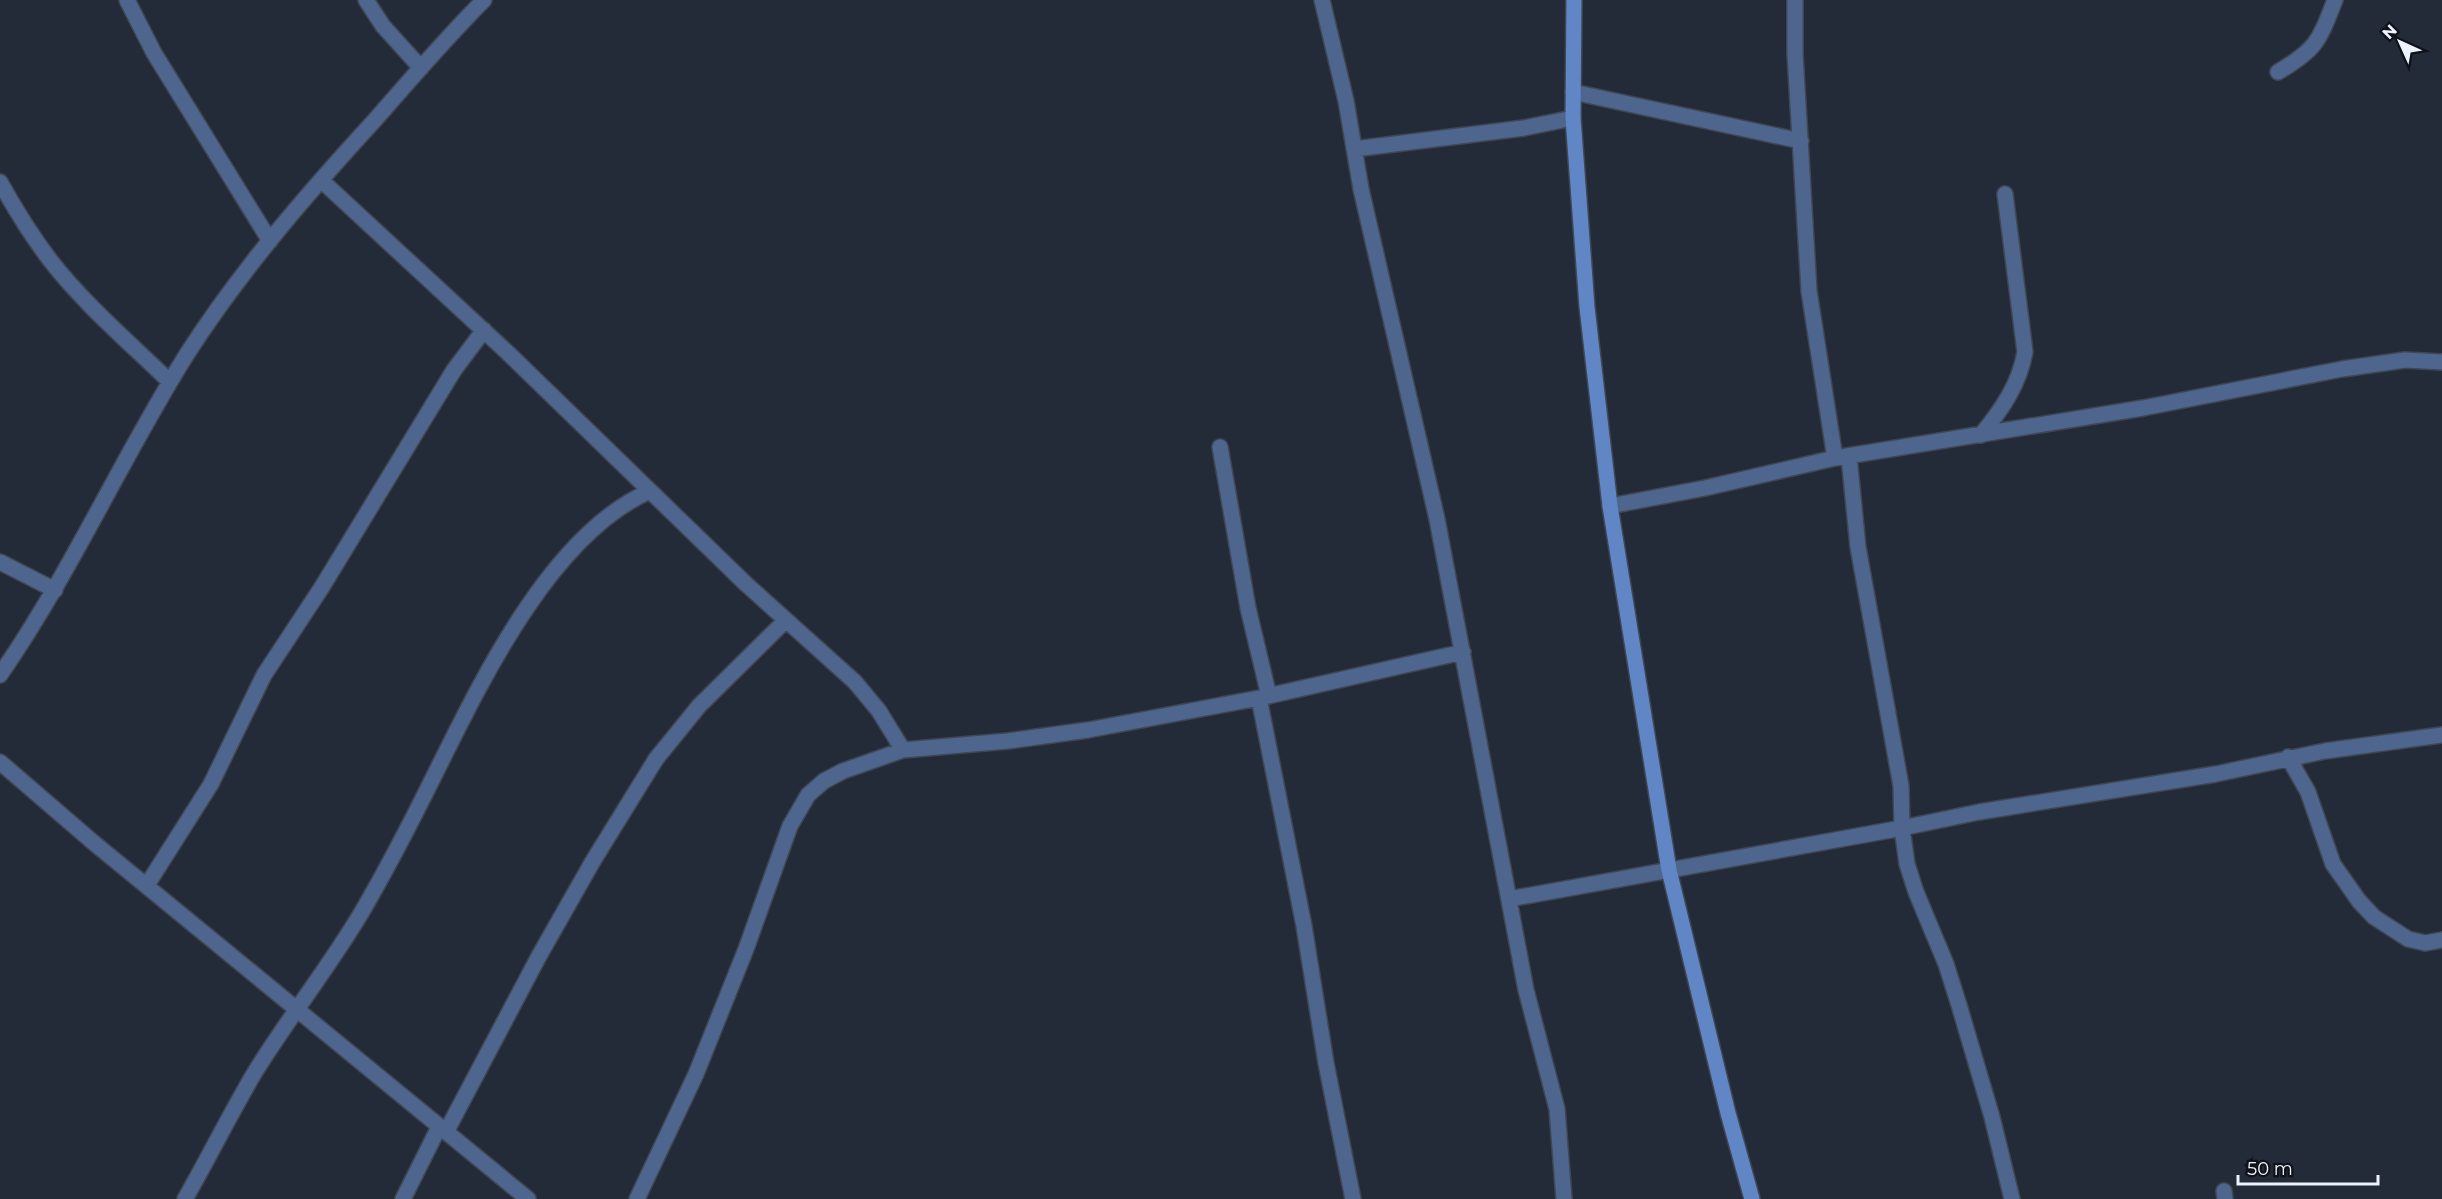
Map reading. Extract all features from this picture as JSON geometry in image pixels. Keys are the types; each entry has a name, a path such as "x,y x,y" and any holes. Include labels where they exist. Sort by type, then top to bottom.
{"main road":[{"path":"1574,0 1573,118 1587,307 1610,506 1669,870 1728,1113 1752,1199"}],"street":[{"path":"127,0 154,53 270,242"},
{"path":"366,0 383,26 421,68"},
{"path":"0,675 55,590 170,382 215,311 321,180 484,0"},
{"path":"1322,0 1346,101 1364,200 1437,519 1526,990 1557,1109 1564,1199"},
{"path":"1795,0 1795,54 1811,318 1842,457 1901,786 1902,828 1907,864 1946,964 1975,1055 2012,1199"},
{"path":"2278,72 2302,58 2314,45 2335,0"},
{"path":"1573,92 1801,141"},
{"path":"1354,149 1524,128 1573,118"},
{"path":"321,180 483,330 785,621 867,695 903,750"},
{"path":"0,182 24,225 51,262 170,382"},
{"path":"1981,435 2006,405 2022,369 2025,352 2005,194"},
{"path":"147,885 211,784 270,666 322,587 454,370 483,330"},
{"path":"1610,506 1705,488 1842,457 2143,408 2342,369 2405,360 2442,362"},
{"path":"1220,447 1324,1052 1353,1199"},
{"path":"185,1199 256,1072 342,945 377,885 464,717 525,612 547,581 590,532 622,504 650,491"},
{"path":"0,562 55,590"},
{"path":"403,1199 593,861 646,774 678,730 699,706 785,621"},
{"path":"637,1199 696,1074 797,811 808,795 824,781 843,771 903,750 1008,741 1088,730 1264,697 1463,652"},
{"path":"1509,898 1902,828 1979,812 2216,774 2288,757 2442,735"},
{"path":"2288,757 2308,792 2333,864 2359,901 2374,917 2408,939 2425,943 2442,940"},
{"path":"0,762 528,1199"}]}
